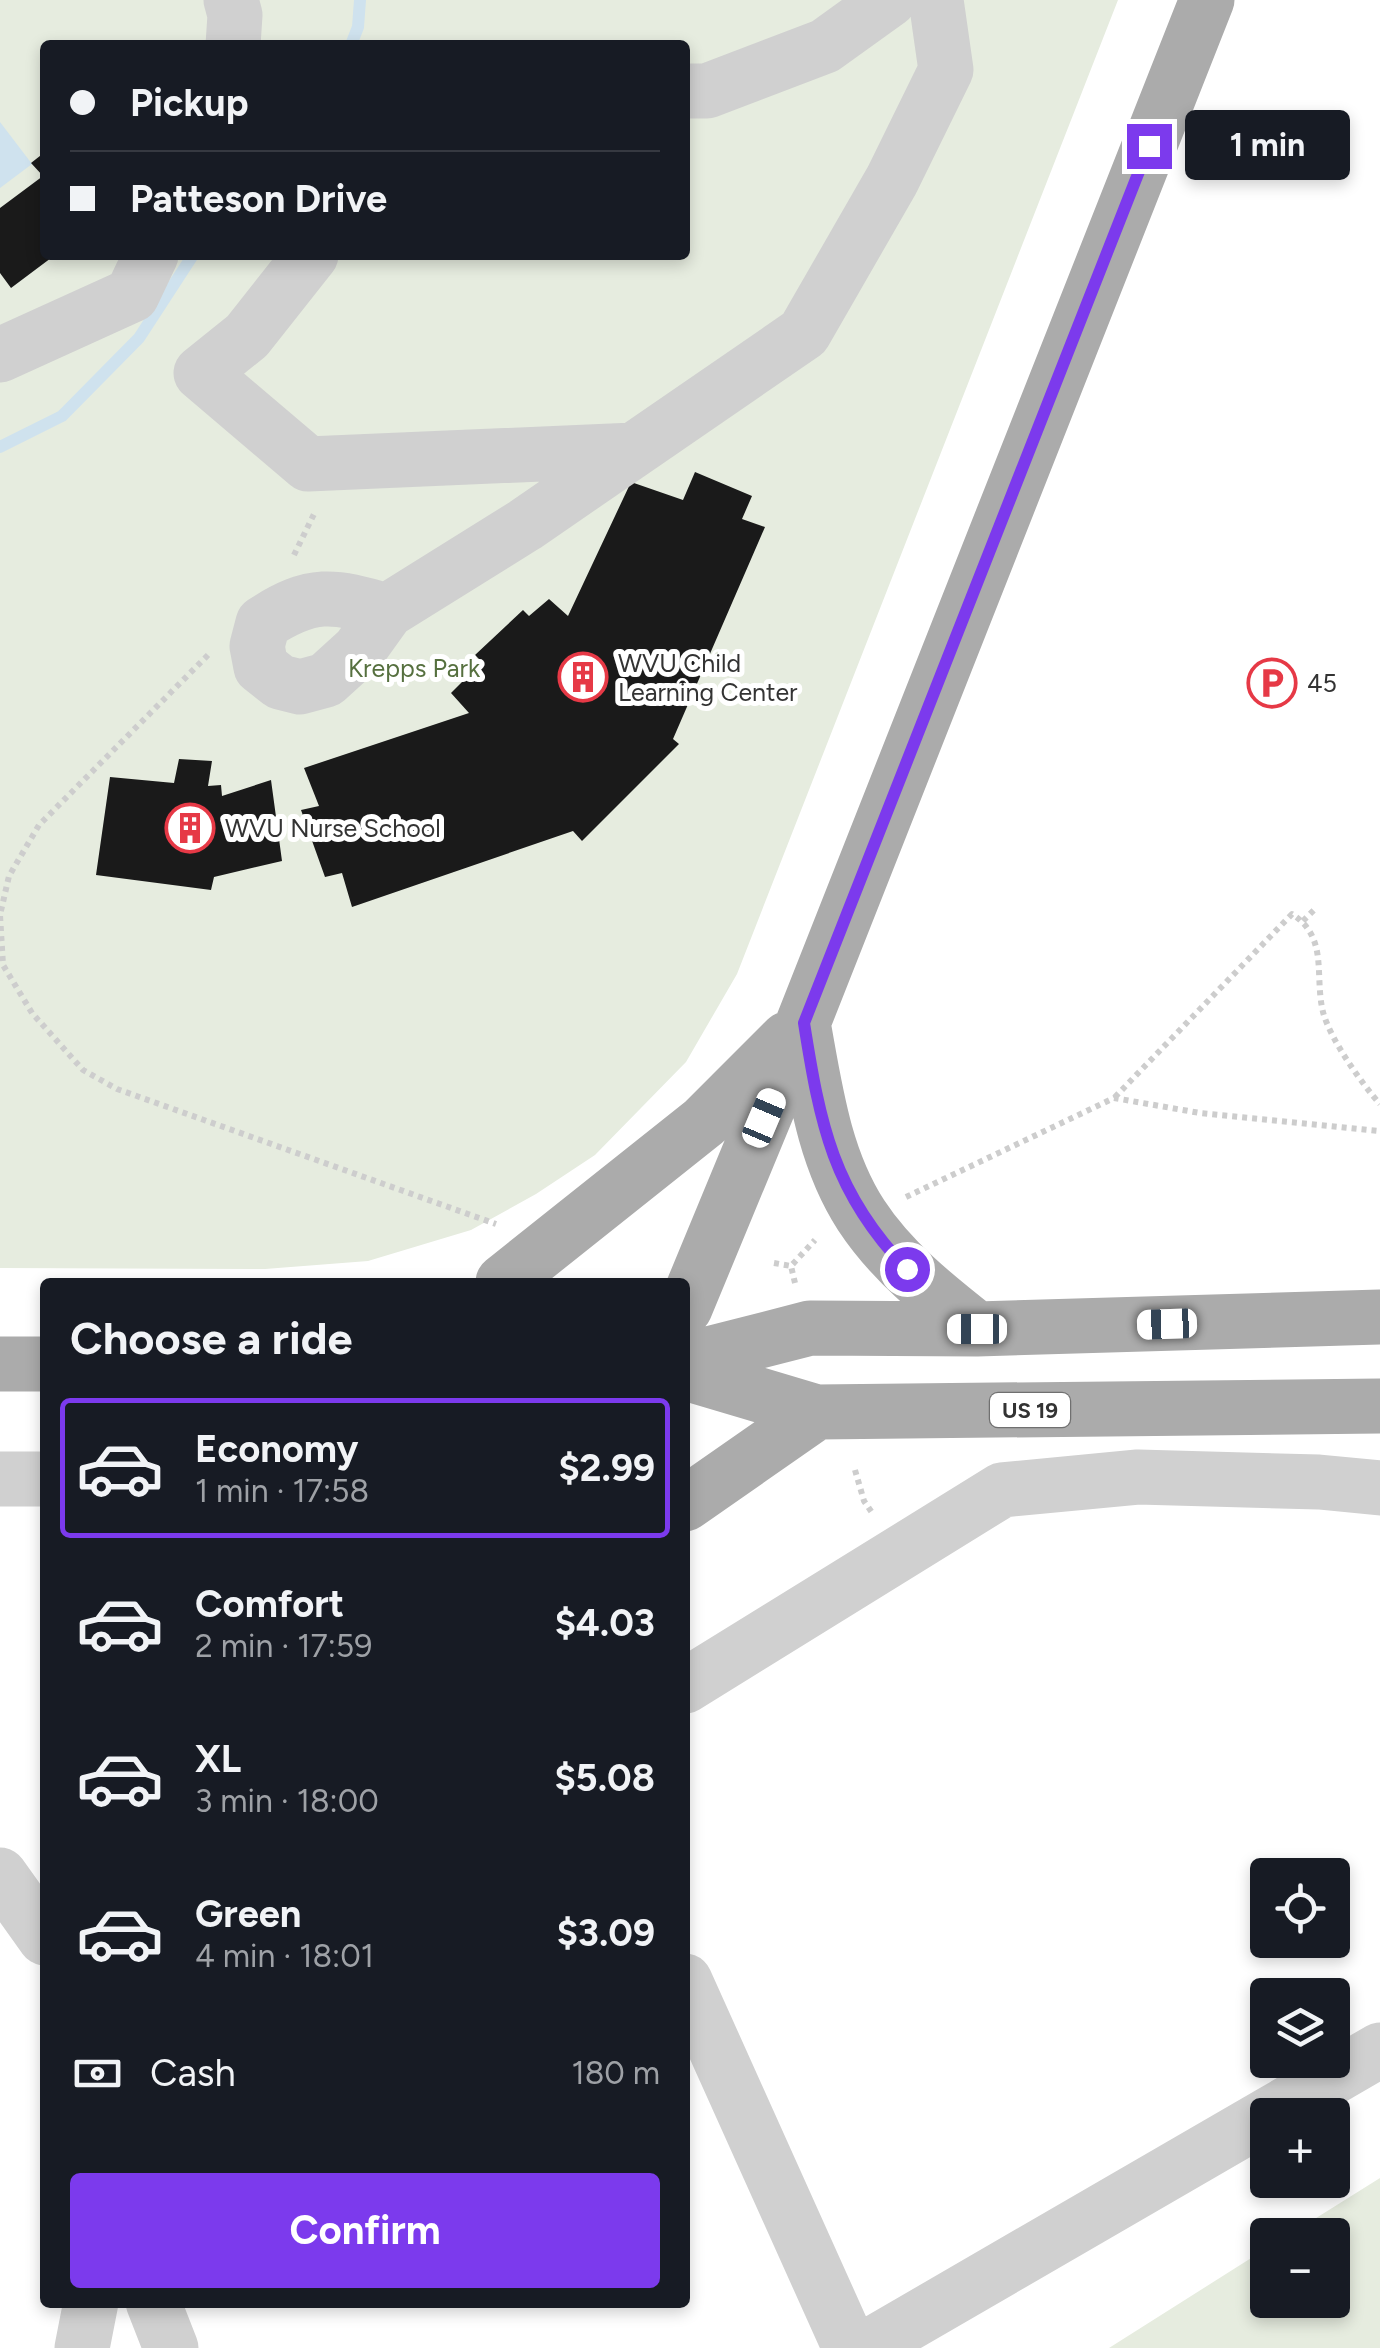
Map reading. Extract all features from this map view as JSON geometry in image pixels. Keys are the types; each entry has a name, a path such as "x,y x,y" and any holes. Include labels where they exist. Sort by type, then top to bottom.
{"main road":[{"path":"690,1296 804,1023 1206,0"},
{"path":"508,1278 704,1122 804,1023"},
{"path":"804,1023 825,1135 845,1187 862,1217 921,1284 977,1329"},
{"path":"690,1359 810,1328 977,1329 1380,1317"},
{"path":"0,1364 40,1364"},
{"name":"US 19","path":"690,1375 817,1412 1380,1406"},
{"path":"690,1501 817,1412"}],"lane":[{"path":"232,0 233,40"},
{"path":"690,92 706,91 825,46 888,0"},
{"path":"387,611 525,525 804,333 892,180 946,70 936,0"},
{"path":"0,356 132,295 149,260"},
{"path":"307,260 246,336 201,373 308,464 634,450"},
{"path":"690,1683 1002,1490 1138,1478 1319,1482 1380,1488"},
{"path":"0,1479 40,1479"},
{"path":"0,1875 40,1931"},
{"path":"690,1992 850,2348"},
{"path":"1297,2098 1380,2050"},
{"path":"866,2348 1250,2125"},
{"path":"82,2348 89,2308"},
{"path":"155,2308 171,2348"}],"path":[{"path":"288,562 300,548 319,502 308,464"},
{"path":"218,643 39,826 10,876 0,915 3,966 32,1013 84,1070 117,1089 507,1228"},
{"path":"1302,921 1316,908"},
{"path":"904,1197 1114,1098 1292,914 1311,930 1316,944 1324,1014 1361,1082 1380,1104"},
{"path":"1114,1098 1200,1113 1380,1131"},
{"path":"791,1266 815,1240"},
{"path":"774,1262 791,1266"},
{"path":"791,1266 798,1293"}],"green space":[{"name":"Krepps Park","path":"0,0 1118,0 737,974 686,1062 595,1155 471,1230 368,1261 265,1269 0,1268"},
{"path":"1380,2178 1380,2348 1109,2348 1250,2259 1250,2318 1350,2318 1350,2218 1316,2218"}],"water":[{"path":"0,122 32,164 0,188"}],"building":[{"path":"40,156 40,173 31,163"},
{"path":"40,178 40,260 48,260 11,288 0,273 0,208"},
{"name":"WVU Child Learning Center","path":"695,472 752,496 742,519 765,527 673,739 679,744 582,841 573,831 352,907 342,873 325,877 301,810 319,806 304,768 469,713 451,693 482,662 475,655 523,610 529,616 549,599 568,616 631,482 683,500"},
{"name":"WVU Nurse School","path":"179,759 212,761 208,786 221,785 222,796 271,780 282,861 214,877 211,890 96,875 110,777 174,783"}],"waterway":[{"path":"353,40 360,0"},
{"path":"0,447 62,416 139,338 190,260"}],"place":[{"name":"WVU Child Learning Center","path":"583,677"},
{"name":"45","path":"1272,683"},
{"name":"WVU Nurse School","path":"190,828"}],"route":[{"path":"907,1269 862,1217 845,1187 825,1135 804,1023 1149,146"}]}
